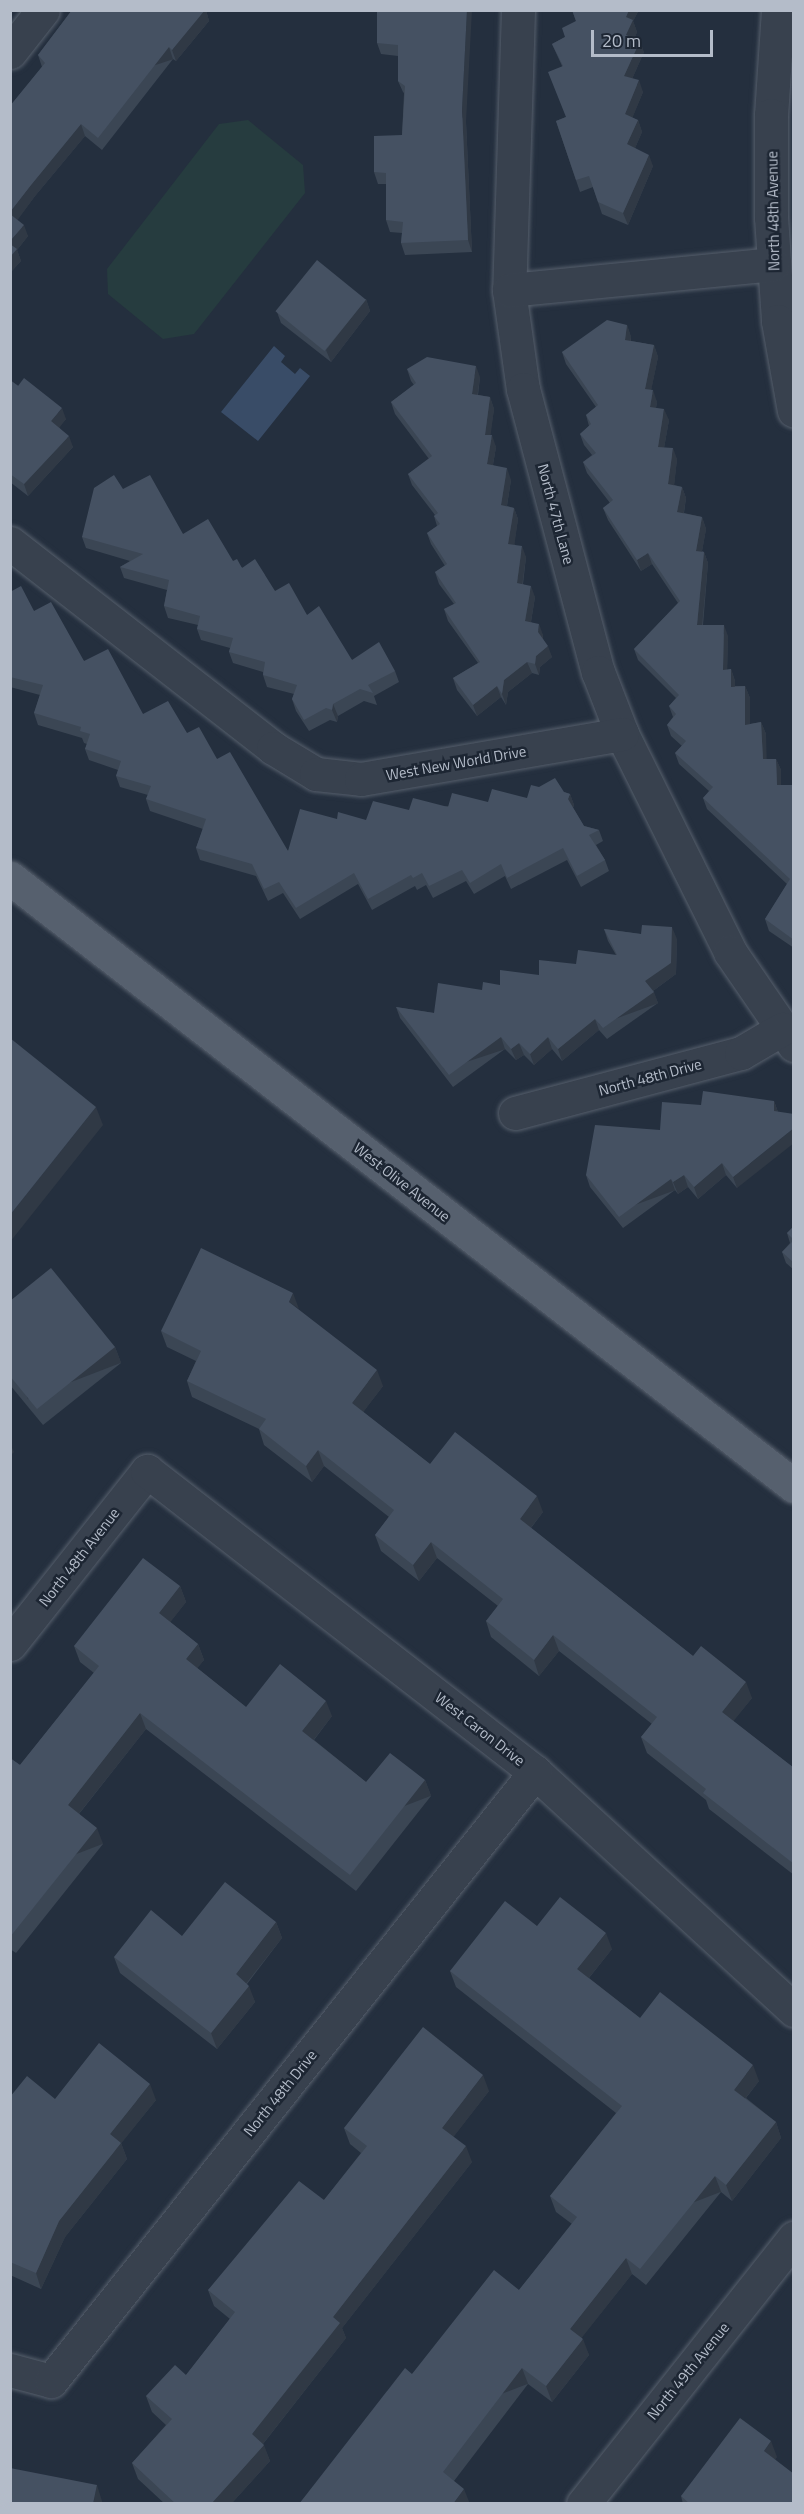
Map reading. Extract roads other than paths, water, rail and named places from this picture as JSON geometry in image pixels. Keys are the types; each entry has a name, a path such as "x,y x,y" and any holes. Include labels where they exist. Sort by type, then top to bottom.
{"main road":[{"name":"West Olive Avenue","path":"10,878 794,1486"}],"street":[{"path":"10,52 43,10"},
{"name":"North 47th Lane","path":"518,10 508,290 523,389 598,672 622,734"},
{"name":"North 48th Avenue","path":"778,10 771,115 773,264 777,321 794,411"},
{"path":"508,290 773,264"},
{"name":"West New World Drive","path":"10,543 273,748 316,774 361,779 622,734"},
{"path":"622,734 730,952 788,1037"},
{"name":"North 48th Drive","path":"515,1113 741,1053 788,1037"},
{"name":"North 48th Avenue","path":"10,1644 147,1471"},
{"name":"West Caron Drive","path":"147,1471 535,1772 794,2010"},
{"name":"North 48th Drive","path":"10,2370 51,2381 535,1772"},
{"name":"North 49th Avenue","path":"583,2504 794,2238"}],"water":[{"path":"274,346 285,356 281,362 295,374 300,368 310,376 258,441 221,412"}]}
